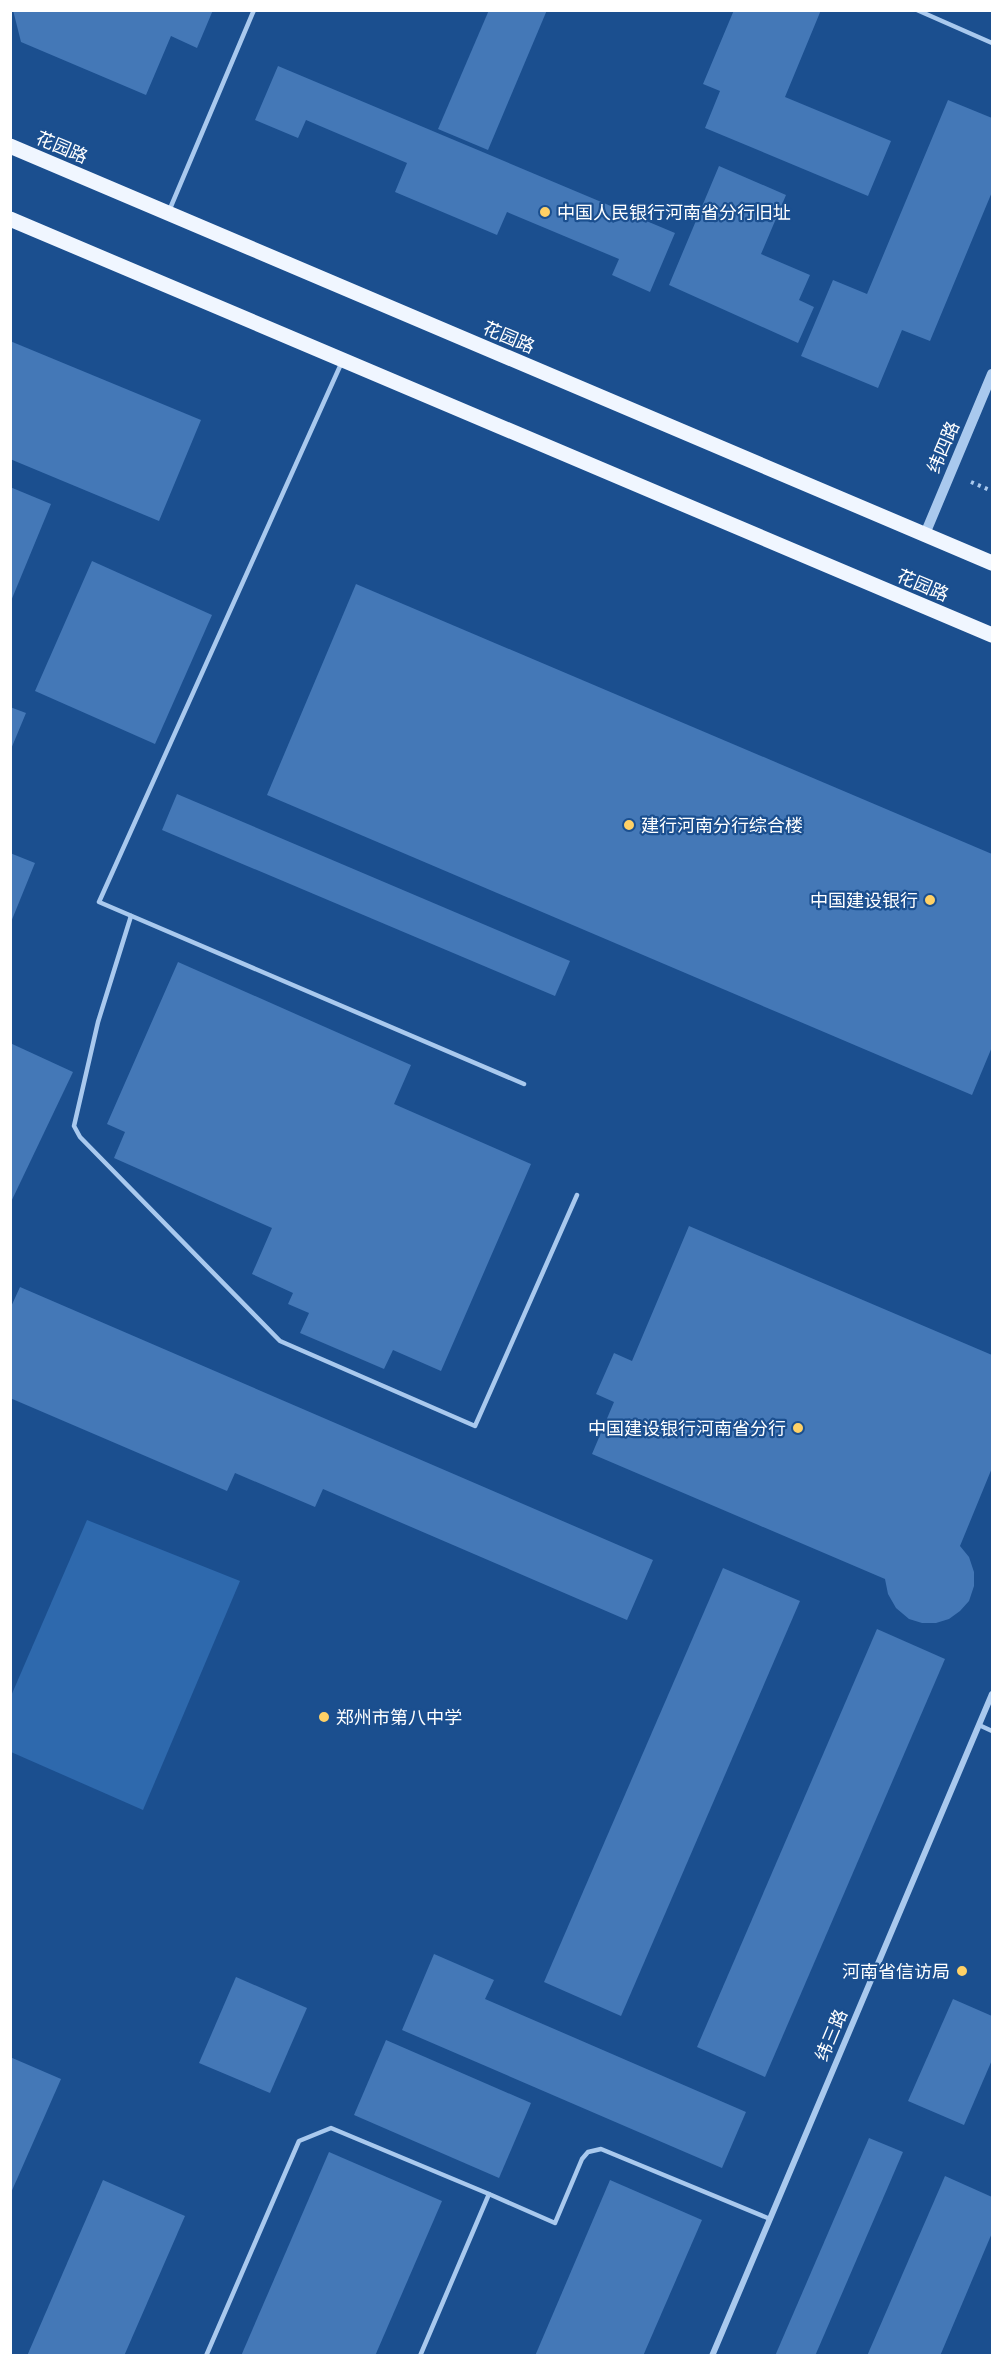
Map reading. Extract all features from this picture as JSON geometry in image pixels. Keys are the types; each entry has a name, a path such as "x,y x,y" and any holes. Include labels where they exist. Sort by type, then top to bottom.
{"main road":[{"name":"花园路","path":"10,146 993,563"},
{"name":"花园路","path":"10,219 993,635"}],"street":[{"name":"纬四路","path":"924,534 993,374"},
{"name":"纬三路","path":"712,2355 993,1694"}],"lane":[{"path":"168,213 254,10"},
{"path":"917,10 993,43"},
{"path":"343,360 99,902 524,1083"},
{"path":"131,916 98,1022 74,1126 80,1137 280,1341 475,1426 577,1195"},
{"path":"979,1725 993,1731"},
{"path":"206,2355 299,2141 331,2128 555,2223 582,2159 588,2152 601,2149 770,2219"},
{"path":"420,2355 489,2194"}],"shaded area":[{"path":"87,1520 240,1581 143,1810 11,1752 11,1696"}],"building":[{"path":"13,10 213,10 197,48 171,36 146,95 21,42"},
{"path":"489,10 547,10 488,150 438,129"},
{"path":"734,10 821,10 785,97 891,141 868,196 705,128 720,91 703,84"},
{"path":"278,66 675,233 650,292 612,275 619,259 507,212 497,235 395,192 407,163 306,120 298,138 255,120"},
{"path":"948,100 992,118 992,192 930,341 902,330 878,388 801,356 833,280 867,294"},
{"path":"719,166 786,195 761,254 810,275 799,300 814,307 798,343 669,285"},
{"path":"10,341 201,420 159,521 10,459"},
{"path":"10,487 51,504 11,601 10,601"},
{"path":"92,561 212,615 155,744 35,691"},
{"name":"建行河南分行综合楼","path":"356,584 992,854 992,1047 972,1095 267,795"},
{"path":"10,707 26,713 11,749 10,749"},
{"path":"177,794 570,961 555,996 162,830"},
{"path":"10,853 35,863 11,922 10,922"},
{"path":"178,962 411,1065 394,1104 531,1164 441,1371 393,1350 384,1369 300,1333 309,1313 288,1304 293,1293 252,1274 272,1228 114,1158 125,1132 107,1124"},
{"path":"10,1043 73,1072 10,1204"},
{"name":"中国建设银行河南省分行","path":"689,1226 992,1355 992,1468 960,1546 969,1557 974,1572 974,1586 969,1601 949,1619 936,1623 922,1623 909,1619 896,1608 888,1594 885,1579 592,1454 614,1402 596,1394 614,1353 632,1361"},
{"path":"20,1287 653,1560 627,1620 323,1489 315,1507 235,1473 227,1491 10,1398 10,1309"},
{"path":"723,1568 800,1601 621,2016 544,1982"},
{"path":"877,1629 945,1659 765,2077 697,2047"},
{"path":"434,1954 494,1980 485,1999 746,2112 722,2168 402,2030"},
{"path":"236,1977 307,2008 270,2093 199,2063"},
{"path":"953,1999 992,2016 992,2060 964,2125 908,2101"},
{"path":"386,2040 531,2103 499,2178 354,2115"},
{"path":"10,2057 61,2079 10,2195"},
{"path":"869,2138 903,2152 815,2356 775,2356"},
{"path":"329,2152 442,2201 375,2356 241,2356"},
{"path":"945,2176 992,2197 992,2233 940,2356 867,2356"},
{"path":"103,2180 185,2216 124,2356 27,2356"},
{"path":"610,2180 702,2220 643,2356 535,2356"}],"place":[{"name":"中国人民银行河南省分行旧址","path":"545,212"},
{"name":"建行河南分行综合楼","path":"629,825"},
{"name":"中国建设银行","path":"930,900"},
{"name":"中国建设银行河南省分行","path":"798,1428"},
{"name":"郑州市第八中学","path":"324,1717"},
{"name":"河南省信访局","path":"962,1971"}]}
